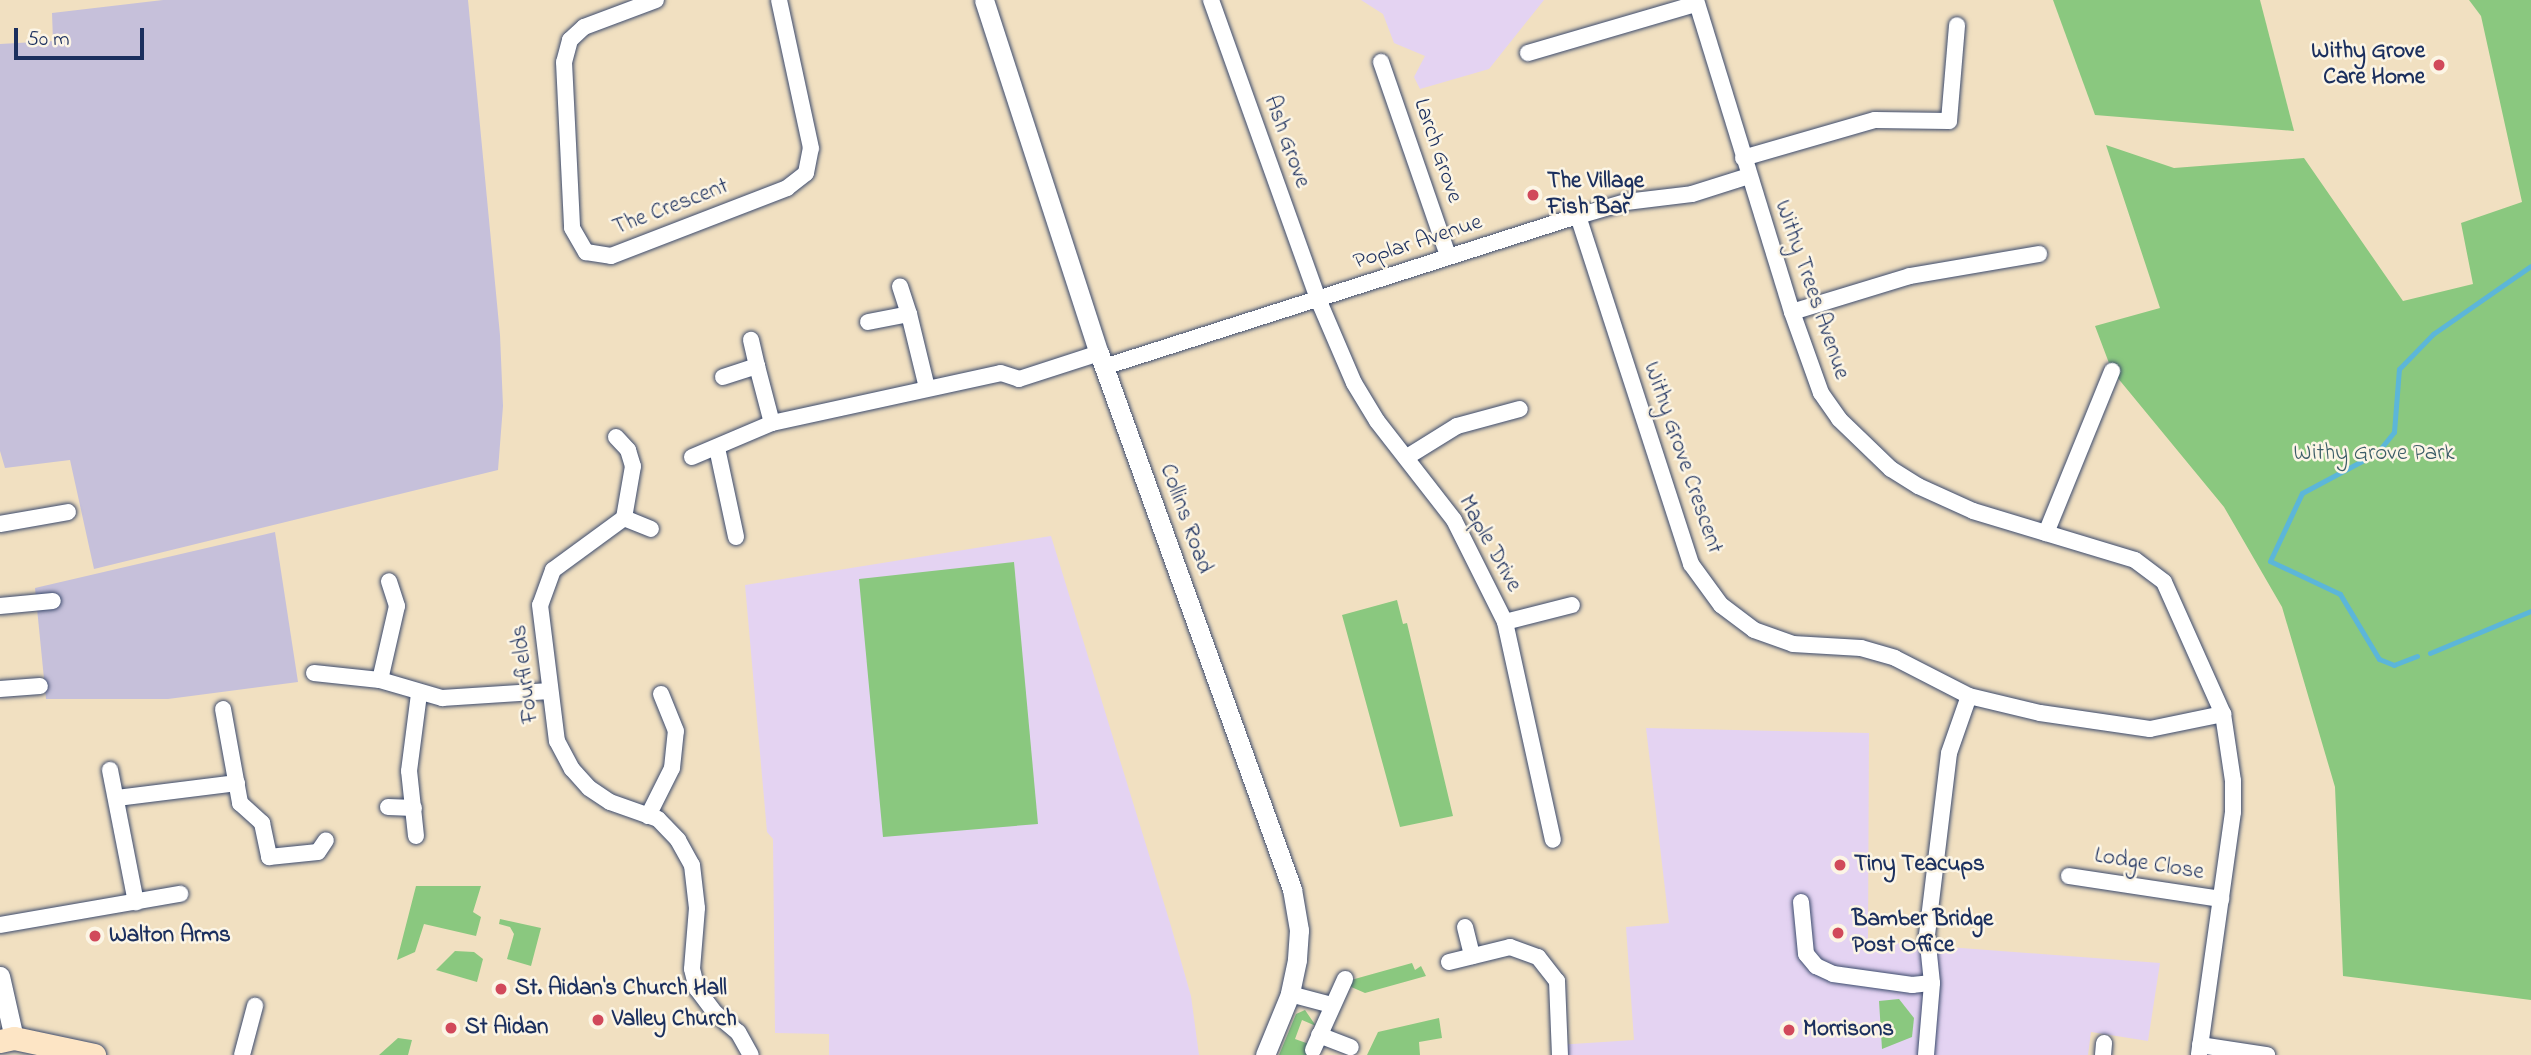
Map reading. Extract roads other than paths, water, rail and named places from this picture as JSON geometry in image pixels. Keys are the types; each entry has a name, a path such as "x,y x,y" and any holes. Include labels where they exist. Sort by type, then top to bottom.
{"main road":[{"path":"7,1039 94,1055"}],"street":[{"name":"The Crescent","path":"656,0 584,27 570,40 564,62 572,228 586,252 611,256 787,188 806,173 811,148 779,0"},
{"name":"Collins Road","path":"984,0 1102,360 1292,889 1299,930 1290,994 1265,1055"},
{"name":"Ash Grove","path":"1211,0 1318,299"},
{"path":"1528,53 1696,2"},
{"name":"Withy Trees Avenue","path":"1696,2 1791,312 1821,393 1839,419 1891,469 1973,511 2135,560 2164,582 2223,714 2234,781 2221,899 2199,1050"},
{"path":"1743,158 1875,120 1949,121 1957,25"},
{"name":"Larch Grove","path":"1381,62 1448,256"},
{"name":"Poplar Avenue","path":"692,457 772,423 1000,373 1019,379 1102,360 1318,299 1626,202 1692,194 1749,176"},
{"name":"Withy Grove Crescent","path":"1578,216 1691,564 1721,606 1754,630 1793,644 1861,648 1895,658 1969,695 2040,713 2150,729 2223,714"},
{"path":"1791,312 1910,276 2039,254"},
{"path":"900,286 927,388"},
{"name":"Maple Drive","path":"1318,299 1354,383 1377,421 1454,520 1505,622 1553,840"},
{"path":"868,322 909,314"},
{"path":"751,340 772,423"},
{"path":"723,377 757,366"},
{"path":"2046,533 2112,371"},
{"path":"1407,457 1457,426 1520,409"},
{"path":"616,437 628,450 633,466 624,518 651,529"},
{"path":"717,448 736,537"},
{"path":"0,524 68,512"},
{"name":"Fourfields","path":"624,518 569,555 545,585 540,605 557,741 572,769 610,802 658,819 678,840 692,864 697,908 692,969 697,989 715,1013 738,1032 751,1055"},
{"path":"380,680 397,606 389,581"},
{"path":"0,606 53,601"},
{"path":"1505,622 1572,605"},
{"path":"314,673 380,680 419,694 473,699 550,691"},
{"path":"0,689 40,686"},
{"path":"416,836 410,734 419,694"},
{"path":"648,816 672,768 676,731 661,694"},
{"path":"1926,1055 1932,983 1927,935 1949,753 1969,695"},
{"path":"223,709 240,803 262,823 269,857 318,852 326,840"},
{"path":"110,770 136,902"},
{"path":"117,798 237,783"},
{"path":"388,807 414,808"},
{"name":"Lodge Close","path":"2069,876 2221,899"},
{"path":"0,925 180,894"},
{"path":"1801,902 1806,954 1821,968 1912,985 1932,983"},
{"path":"1465,927 1472,956"},
{"path":"1449,962 1510,947 1538,957 1557,981 1560,1055"},
{"path":"0,975 7,1039"},
{"path":"1345,979 1316,1042 1350,1047"},
{"path":"1290,994 1332,1005"},
{"path":"242,1055 255,1006"},
{"path":"2199,1050 2267,1055"}],"waterway":[{"path":"2417,656 2394,665 2379,659 2340,594 2270,561 2302,493 2377,453 2394,432 2399,369 2433,334 2531,266"},
{"path":"2430,653 2531,611"}],"place":[{"name":"Withy Grove Care Home","path":"2439,65"},
{"name":"The Village Fish Bar","path":"1533,195"},
{"name":"Tiny Teacups","path":"1840,865"},
{"name":"Bamber Bridge Post Office","path":"1838,933"},
{"name":"Walton Arms","path":"95,936"},
{"name":"St. Aidan's Church Hall","path":"501,989"},
{"name":"Valley Church","path":"598,1020"},
{"name":"St Aidan","path":"451,1028"},
{"name":"Morrisons","path":"1789,1030"}],"park label":[{"name":"Withy Grove Park","path":"2374,454"}]}
